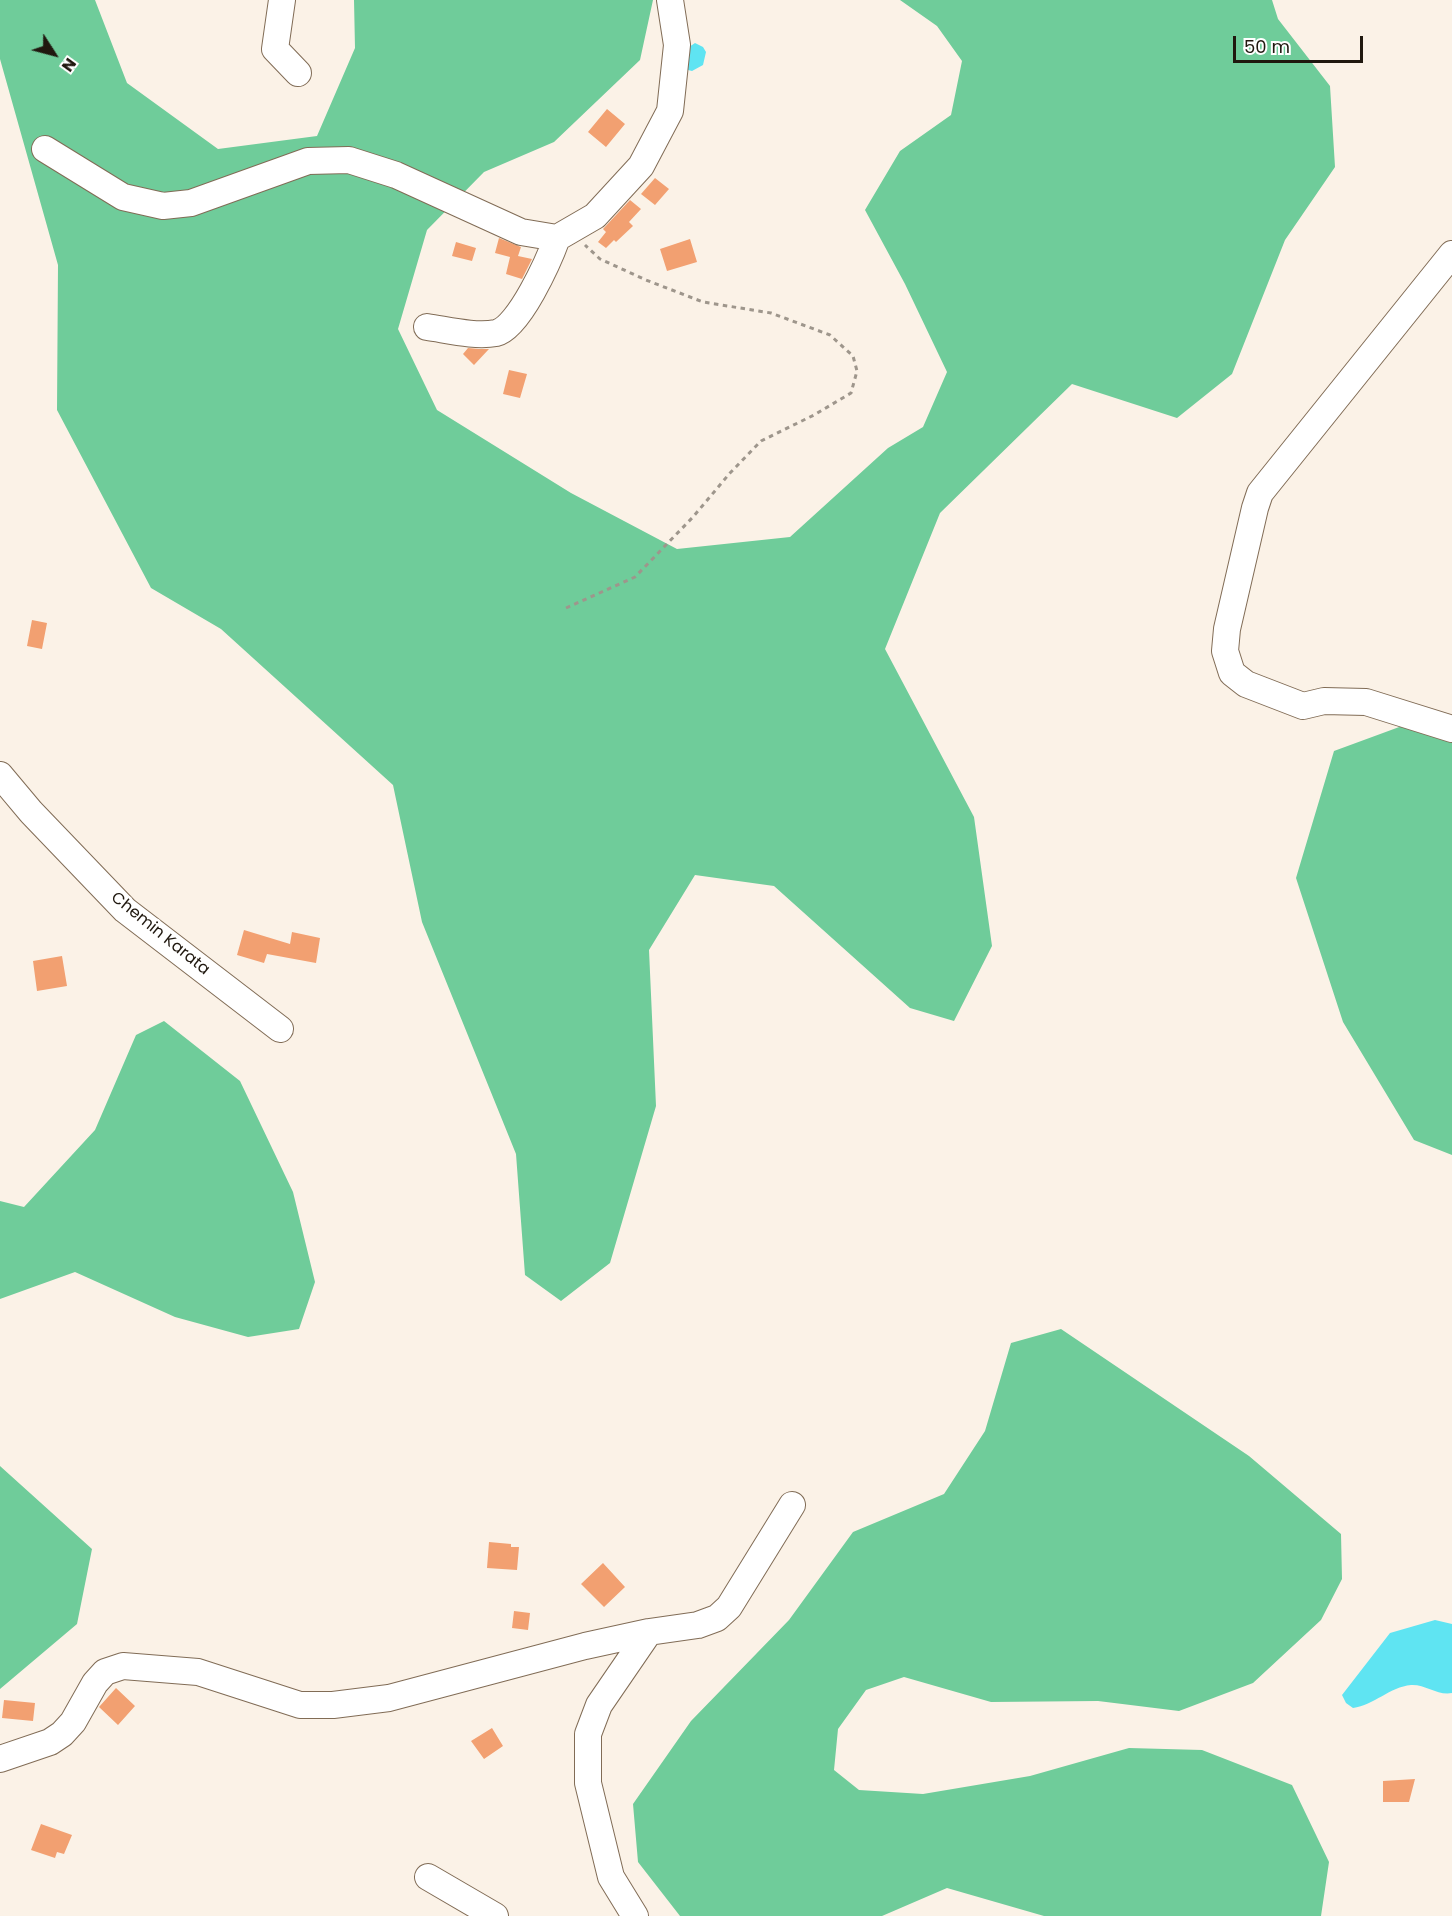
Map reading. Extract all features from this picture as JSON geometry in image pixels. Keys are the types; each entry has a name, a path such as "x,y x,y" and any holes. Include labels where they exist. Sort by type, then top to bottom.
{"street":[{"path":"282,0 275,49 298,73"},
{"path":"427,327 496,333 509,326 564,235 595,216 641,166 670,111 677,45 670,0"},
{"path":"45,149 123,197 163,206 191,203 308,161 350,160 396,175 521,232 564,235"},
{"path":"1452,254 1260,493 1227,629 1225,651 1232,673 1239,679 1246,684 1302,706 1324,701 1366,702 1452,729"},
{"name":"Chemin Karata","path":"0,775 39,820 125,910 280,1029"},
{"path":"0,1759 50,1742 62,1734 73,1722 105,1672 123,1666 198,1672 300,1705 333,1705 389,1698 585,1646 649,1632 698,1625 717,1618 729,1607 792,1505"},
{"path":"635,1916 610,1877 588,1783 588,1734 599,1705 649,1632"},
{"path":"428,1876 495,1916"}],"path":[{"path":"564,235 600,259 703,302 771,313 830,335 853,356 857,371 851,393 814,415 761,441 693,517 634,577 566,608"}],"green space":[{"path":"0,0 95,0 127,83 218,149 317,136 355,48 354,0 653,0 640,60 554,142 484,172 427,230 398,329 437,410 571,493 677,549 790,537 888,448 923,427 947,372 905,284 865,210 900,151 951,115 962,61 937,26 900,0 1272,0 1278,19 1330,86 1335,167 1285,240 1232,374 1177,418 1072,384 940,513 885,649 974,817 992,946 954,1021 910,1008 774,886 695,875 649,950 656,1106 610,1263 561,1301 525,1275 516,1154 422,922 393,785 221,629 151,588 57,410 58,265 0,59"},
{"path":"1421,719 1452,726 1452,1155 1414,1140 1343,1022 1296,878 1334,751"},
{"path":"164,1021 240,1081 293,1192 315,1282 299,1329 248,1337 175,1317 75,1272 0,1299 0,1201 24,1207 95,1130 136,1035"},
{"path":"1061,1329 1249,1456 1341,1534 1342,1579 1321,1620 1253,1683 1179,1711 1098,1701 991,1702 904,1677 866,1690 838,1729 834,1770 859,1790 923,1794 1030,1776 1129,1748 1202,1750 1292,1785 1329,1862 1321,1916 1044,1916 947,1888 882,1916 680,1916 638,1862 633,1804 691,1721 789,1620 853,1532 944,1494 985,1431 1011,1343"},
{"path":"0,1466 92,1549 77,1624 0,1689"}],"water":[{"path":"695,43 703,47 706,52 703,65 692,71 684,69 686,49"},
{"path":"1435,1620 1452,1624 1452,1693 1442,1693 1411,1685 1403,1686 1361,1706 1353,1708 1346,1703 1342,1695 1390,1633"}],"building":[{"path":"607,109 625,124 606,147 588,132"},
{"path":"655,178 669,189 655,205 641,194"},
{"path":"630,200 641,209 629,222 633,226 606,248 598,242 606,232 603,229"},
{"path":"499,238 521,247 518,256 532,259 522,279 506,274 510,257 495,253"},
{"path":"690,239 697,262 667,271 660,249"},
{"path":"456,242 476,248 472,261 452,256"},
{"path":"468,348 489,349 474,365 463,354"},
{"path":"509,370 527,374 520,398 503,394"},
{"path":"32,620 47,623 42,649 27,646"},
{"path":"244,930 290,944 292,932 320,938 316,963 267,954 264,963 237,955"},
{"path":"62,956 67,986 37,991 33,961"},
{"path":"489,1542 519,1547 517,1570 487,1568"},
{"path":"603,1563 625,1587 604,1607 581,1584"},
{"path":"514,1611 530,1613 528,1630 512,1628"},
{"path":"116,1688 135,1706 118,1725 99,1707"},
{"path":"4,1700 35,1703 33,1721 2,1718"},
{"path":"492,1728 503,1746 484,1759 471,1741"},
{"path":"1415,1779 1409,1802 1383,1802 1383,1781"},
{"path":"41,1824 72,1835 64,1854 57,1852 55,1858 31,1850"}]}
